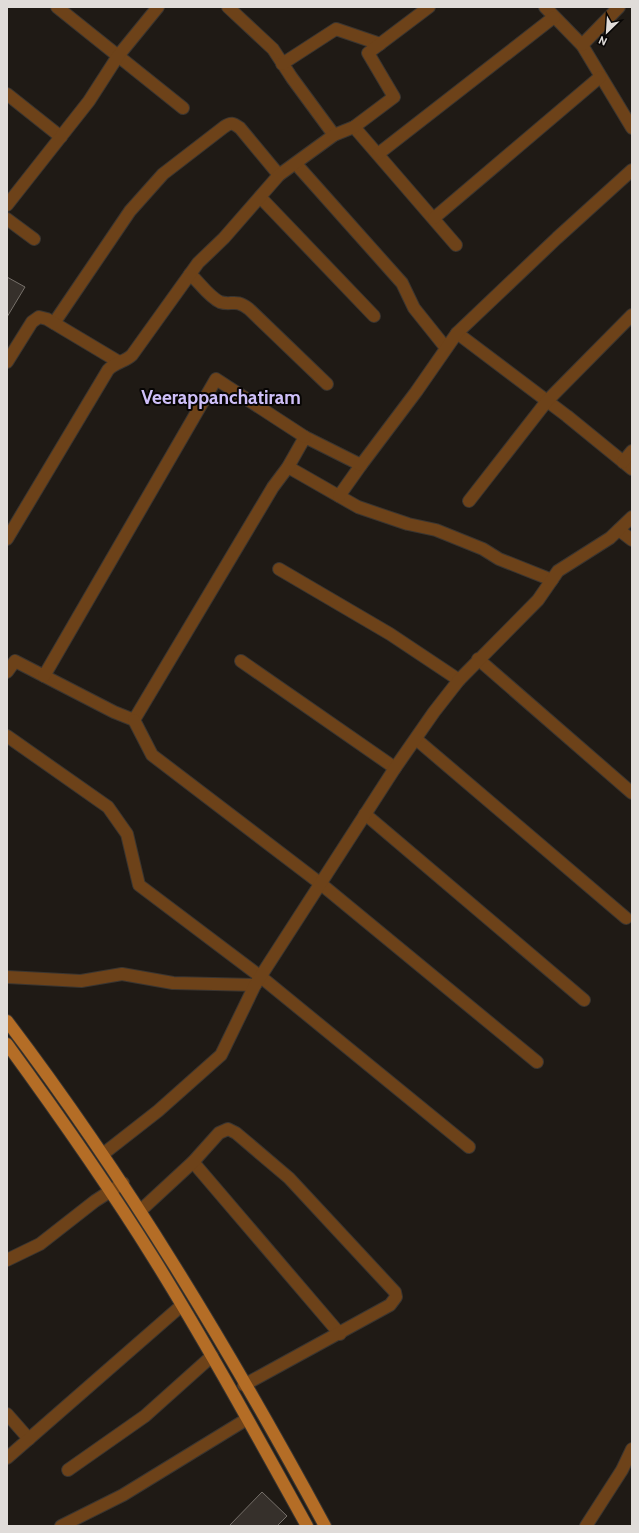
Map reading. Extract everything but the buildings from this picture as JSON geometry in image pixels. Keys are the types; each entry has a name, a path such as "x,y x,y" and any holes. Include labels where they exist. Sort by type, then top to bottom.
{"main road":[{"path":"7,1020 123,1183 288,1458 325,1526"},
{"path":"7,1044 63,1121 154,1259 212,1356 307,1526"}],"street":[{"path":"57,7 183,108"},
{"path":"7,205 89,101 118,56 158,7"},
{"path":"228,7 273,49 282,64 334,135"},
{"path":"7,539 108,370 112,365 126,361 132,355 198,262 224,238 279,175 334,135 354,127 394,97 368,52 429,7"},
{"path":"545,7 582,45 632,128"},
{"path":"582,45 619,7"},
{"path":"378,154 554,17"},
{"path":"282,64 336,29 380,44"},
{"path":"434,218 600,77"},
{"path":"7,94 61,137"},
{"path":"54,323 130,211 163,174 229,123 234,123 240,128 279,175"},
{"path":"354,127 456,245"},
{"path":"296,164 402,283 414,308 446,348"},
{"path":"339,496 416,392 457,333 546,248 632,170"},
{"path":"260,197 374,316"},
{"path":"7,219 34,239"},
{"path":"190,274 215,299 221,302 241,303 249,309 327,384"},
{"path":"469,501 547,401 632,315"},
{"path":"7,362 35,319 43,317 119,362"},
{"path":"457,333 547,401 627,466 632,452"},
{"path":"44,676 216,379 305,437 361,465"},
{"path":"134,720 273,487 288,467 305,437"},
{"path":"288,467 358,507 408,524 436,530 483,549 499,559 552,580"},
{"path":"103,1154 158,1111 221,1055 258,981 395,768 434,712 460,680 478,659 538,600 558,571 610,538 632,517"},
{"path":"619,530 632,540"},
{"path":"280,569 390,634 460,680"},
{"path":"7,672 11,659 134,720 152,755 321,884 537,1062"},
{"path":"478,659 632,793"},
{"path":"241,661 395,768"},
{"path":"7,736 108,807 127,834 139,885 469,1147"},
{"path":"416,739 626,918"},
{"path":"366,814 584,1000"},
{"path":"7,977 81,981 122,974 173,983 258,981"},
{"path":"140,1211 193,1162 219,1133 223,1130 232,1130 289,1178 392,1286 396,1297 390,1305 340,1334 244,1385"},
{"path":"193,1162 340,1334"},
{"path":"7,1260 40,1244 95,1201 123,1183"},
{"path":"7,1458 181,1306"},
{"path":"68,1470 145,1416 212,1356"},
{"path":"7,1414 29,1439"},
{"path":"61,1526 123,1495 247,1419"},
{"path":"586,1526 622,1470 632,1449"}],"district":[{"name":"Veerappanchatiram","path":"221,397"}]}
